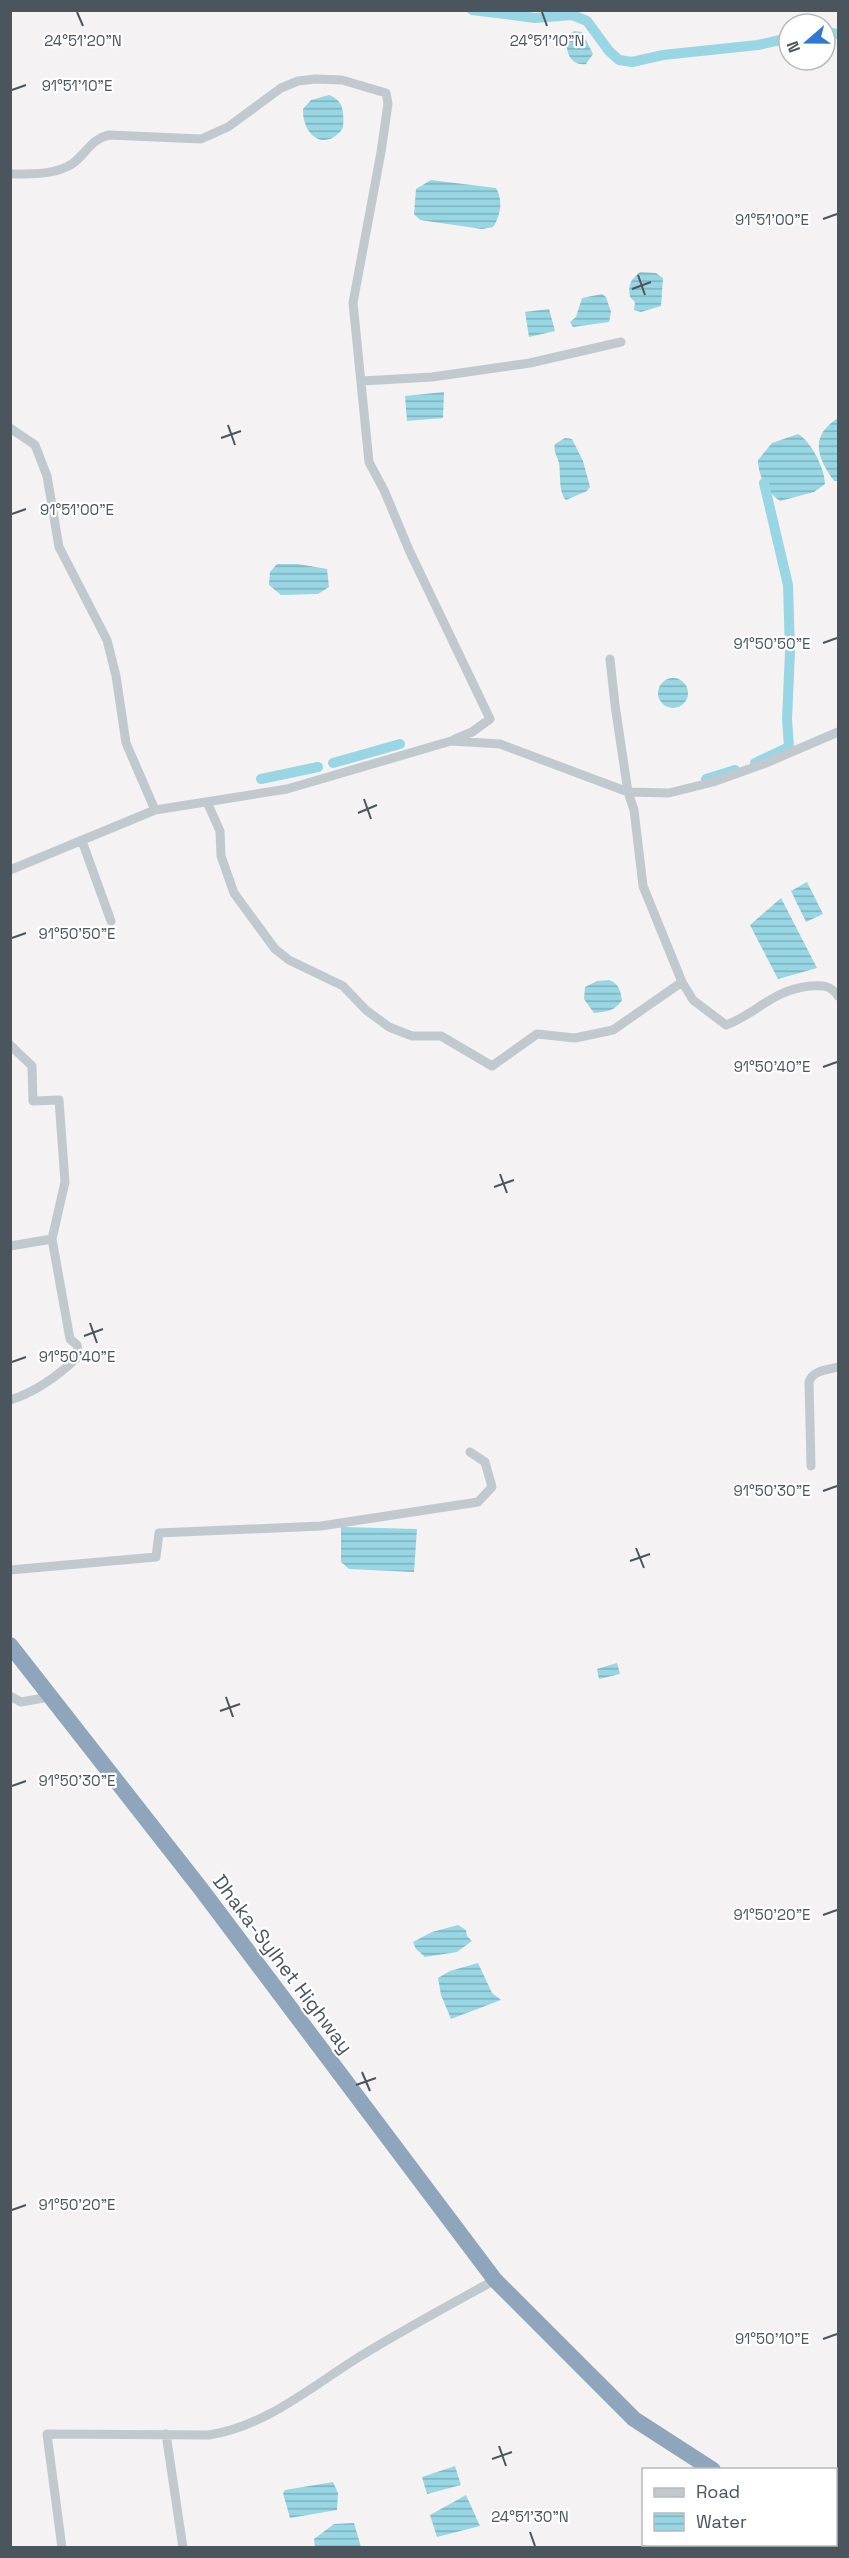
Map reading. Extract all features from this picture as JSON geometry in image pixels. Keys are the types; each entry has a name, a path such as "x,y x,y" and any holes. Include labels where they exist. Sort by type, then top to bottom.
{"highway":[{"name":"Dhaka-Sylhet Highway","path":"10,1645 201,1889 495,2280 634,2419 711,2468"}],"street":[{"path":"10,174 51,172 72,164 98,138 109,135 201,139 228,127 281,88 298,81 342,80 386,93 388,104 381,152 353,303 369,462 490,719 472,732 451,741 286,789 155,810 10,870"},
{"path":"362,381 432,377 530,363 621,342"},
{"path":"10,429 35,445 47,476 59,547 107,640 116,676 126,743 155,810"},
{"path":"610,659 628,792 634,810 643,886 681,982 693,1000 716,1015 726,1025 779,993 798,988 824,985 834,989 838,996"},
{"path":"451,741 500,744 628,792 669,793 712,782 766,763 838,732"},
{"path":"207,802 219,831 221,856 234,892 275,949 288,960 344,986 366,1010 397,1030 412,1036 441,1036 492,1066 537,1034 575,1038 613,1030 681,982"},
{"path":"82,842 111,921"},
{"path":"10,1045 32,1066 33,1101 59,1100 65,1182 52,1239 70,1339 77,1345 80,1356 64,1371 10,1400"},
{"path":"10,1246 52,1239"},
{"path":"811,1466 809,1382 816,1373 838,1367"},
{"path":"10,1570 156,1557 159,1533 321,1526 478,1502 492,1487 485,1462 470,1452"},
{"path":"10,1696 21,1702 49,1697"},
{"path":"62,2547 47,2434 209,2435 233,2431 284,2406 407,2327 495,2280"},
{"path":"166,2434 183,2547"}],"water":[{"path":"574,31 582,32 593,54 586,64 580,64 569,56 567,36"},
{"path":"329,95 338,100 340,104 343,112 343,128 329,139 322,140 310,133 306,126 303,109 311,100"},
{"path":"431,180 496,188 500,197 500,208 493,227 482,229 420,220 414,214 416,189"},
{"path":"640,272 656,273 663,278 661,306 641,312 634,310 635,302 630,297 629,289 630,283"},
{"path":"602,294 606,297 611,312 609,322 573,327 570,322 576,317 582,298"},
{"path":"549,309 555,331 529,337 525,312"},
{"path":"444,392 443,418 407,421 405,396"},
{"path":"838,418 838,481 834,481 823,463 819,447 823,432"},
{"path":"798,434 808,443 816,456 823,471 825,484 814,492 780,501 764,483 758,460 772,443"},
{"path":"565,438 572,439 583,461 590,487 587,491 566,500 563,497 559,463 554,449 555,444"},
{"path":"277,564 298,564 327,569 329,587 318,594 281,595 269,585 270,572"},
{"path":"673,678 683,683 688,693 683,703 673,708 663,703 658,693 663,683"},
{"path":"807,882 823,914 806,922 791,891"},
{"path":"781,898 817,968 778,979 750,925"},
{"path":"609,980 618,987 622,1000 610,1010 594,1013 584,999 585,987 597,981"},
{"path":"341,1527 417,1529 414,1572 349,1569 341,1562"},
{"path":"617,1663 620,1674 599,1679 597,1669"},
{"path":"458,1925 466,1930 467,1936 472,1941 457,1952 425,1957 416,1949 413,1942 432,1932"},
{"path":"478,1963 492,1993 501,2000 451,2019 441,1995 438,1978 450,1971"},
{"path":"455,2466 461,2485 427,2494 422,2477"},
{"path":"333,2482 338,2493 337,2510 290,2518 283,2493 285,2490"},
{"path":"466,2495 480,2526 437,2537 430,2515"},
{"path":"354,2523 361,2547 315,2547 314,2539 334,2524"}],"waterway":[{"path":"472,10 535,18 572,15 587,21 609,51 619,60 632,62 663,55 758,45 777,41"},
{"path":"755,763 789,747 787,719 790,652 788,585 764,483"},
{"path":"333,763 400,744"},
{"path":"261,779 318,767"},
{"path":"706,779 735,770"}]}
